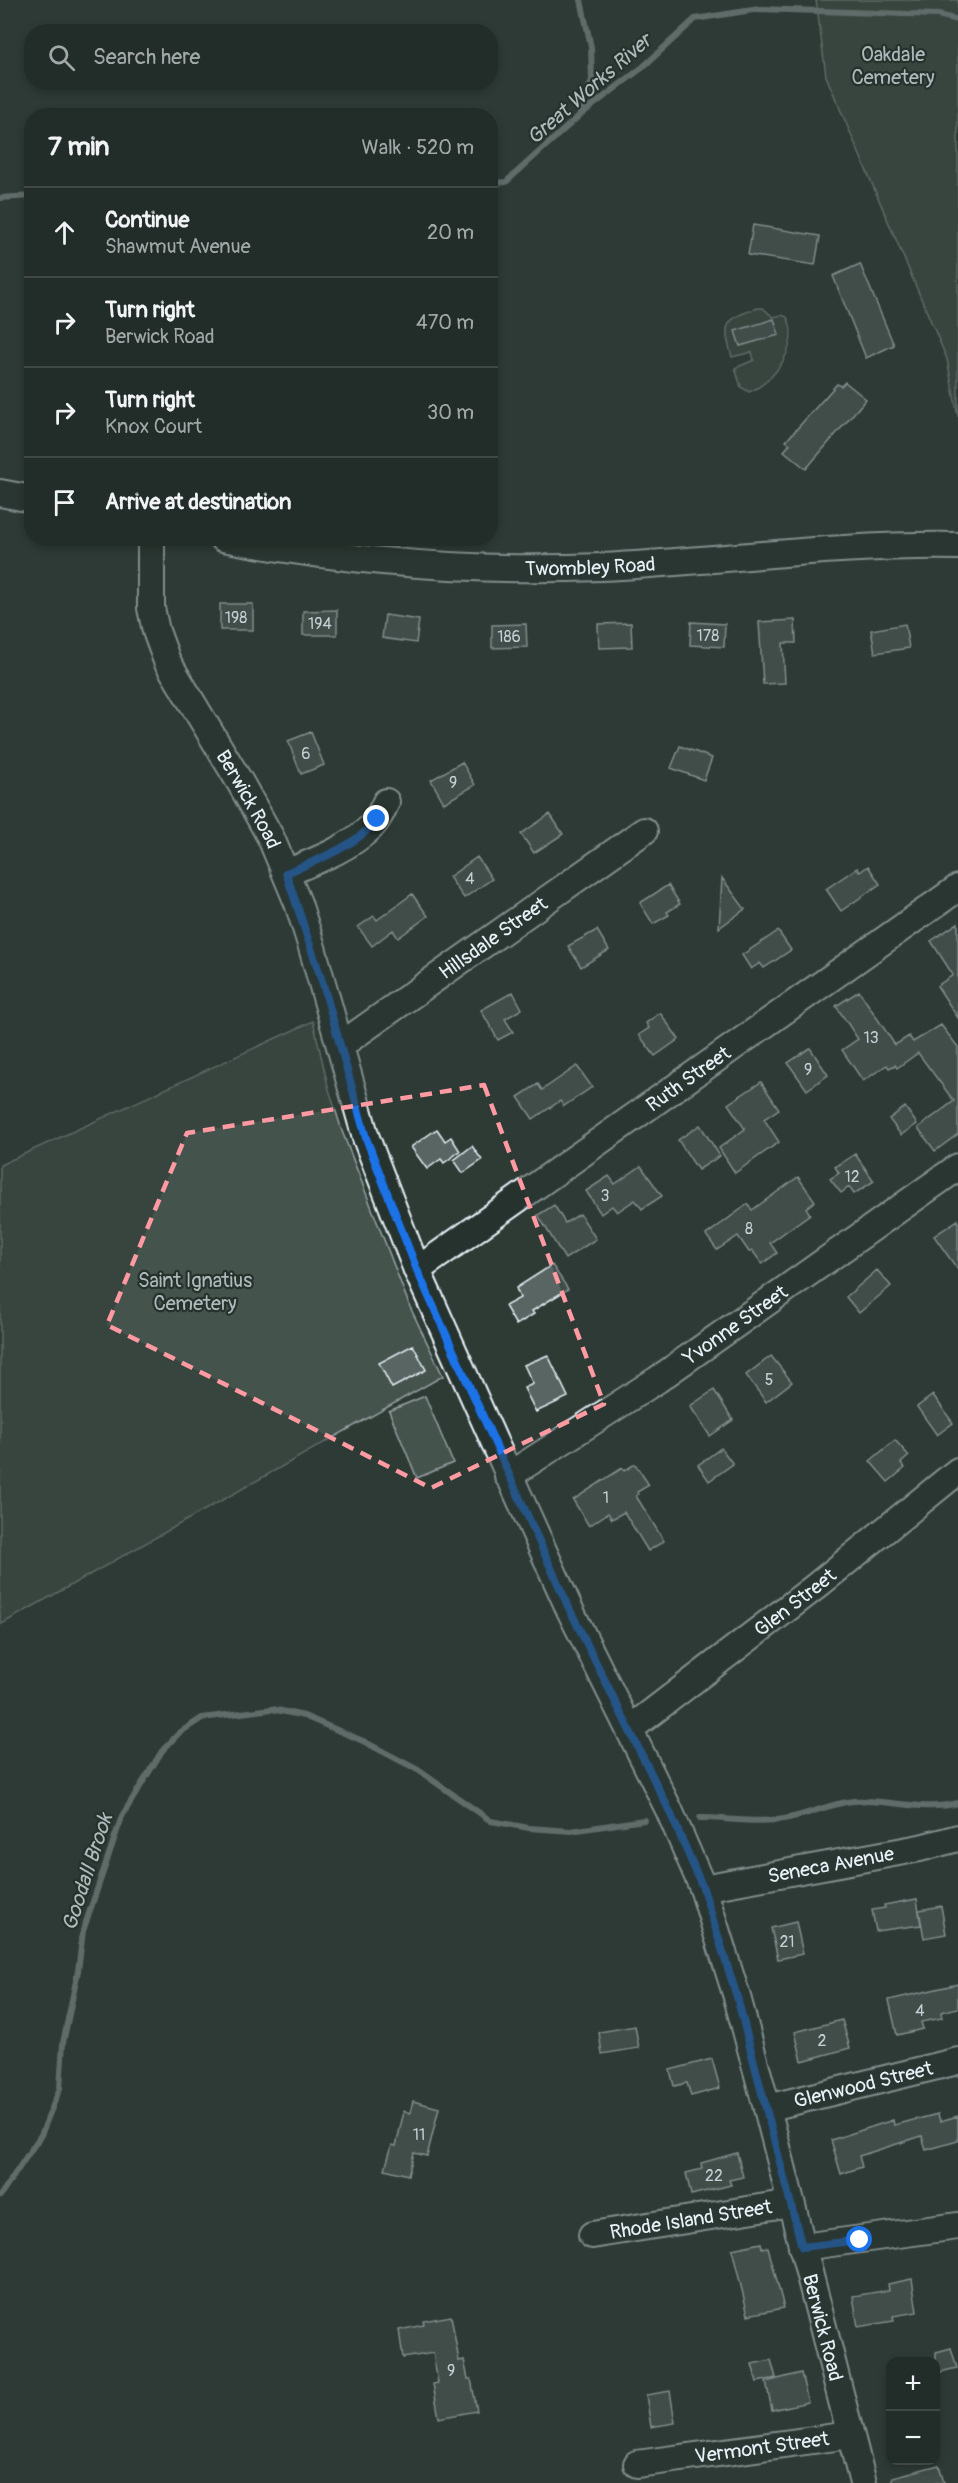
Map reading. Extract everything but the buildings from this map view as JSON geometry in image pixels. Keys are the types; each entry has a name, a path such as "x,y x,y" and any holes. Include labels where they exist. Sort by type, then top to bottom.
{"street":[{"path":"0,493 24,498"},
{"name":"Berwick Road","path":"151,546 151,608 166,661 253,805 286,873 311,944 366,1138 417,1270 569,1608 669,1810 703,1888 737,1997 767,2108 863,2483"},
{"name":"Twombley Road","path":"276,546 368,560 505,568 601,567 881,546 958,546"},
{"path":"286,873 324,857 365,832 373,826 386,802"},
{"name":"Hillsdale Street","path":"341,1045 644,831"},
{"name":"Ruth Street","path":"417,1270 958,888"},
{"name":"Yvonne Street","path":"508,1476 657,1380 958,1167"},
{"name":"Glen Street","path":"630,1729 815,1587 958,1471"},
{"name":"Seneca Avenue","path":"703,1888 924,1848 958,1838"},
{"name":"Glenwood Street","path":"767,2108 958,2061"},
{"name":"Rhode Island Street","path":"592,2235 791,2203"},
{"path":"802,2247 958,2226"},
{"name":"Vermont Street","path":"637,2464 850,2435"}],"highlighted area":[{"path":"484,1085 604,1404 431,1488 107,1325 187,1133"}],"green space":[{"name":"Oakdale Cemetery","path":"816,0 958,0 958,417 947,359 826,76"},
{"path":"758,308 763,308 773,317 782,315 787,317 791,339 783,361 776,371 759,387 749,392 741,387 735,368 754,360 752,352 732,357 727,330 732,320"},
{"name":"Saint Ignatius Cemetery","path":"313,1021 328,1086 342,1131 410,1307 443,1376 0,1625 0,1165"},
{"path":"425,1396 453,1463 417,1478 389,1411"}],"waterway":[{"path":"580,113 592,80 591,47 581,0"},
{"name":"Great Works River","path":"498,182 506,182 580,115 643,67 695,19 759,9 938,15 958,20"},
{"name":"Great Works River","path":"0,198 24,196"},
{"name":"Goodall Brook","path":"0,2196 41,2135 60,2088 63,2043 78,1971 83,1931 122,1816 162,1751 179,1733 202,1718 272,1709 304,1716 363,1741 418,1770 491,1821 529,1828 571,1831 644,1820"},
{"name":"Goodall Brook","path":"700,1818 777,1820 853,1801 919,1806 958,1803"}],"route":[{"path":"377,819 373,826 365,832 324,857 286,873 298,903 323,984 366,1138 417,1270 508,1476 569,1608 669,1810 703,1888 737,1997 802,2247 860,2240"}]}
